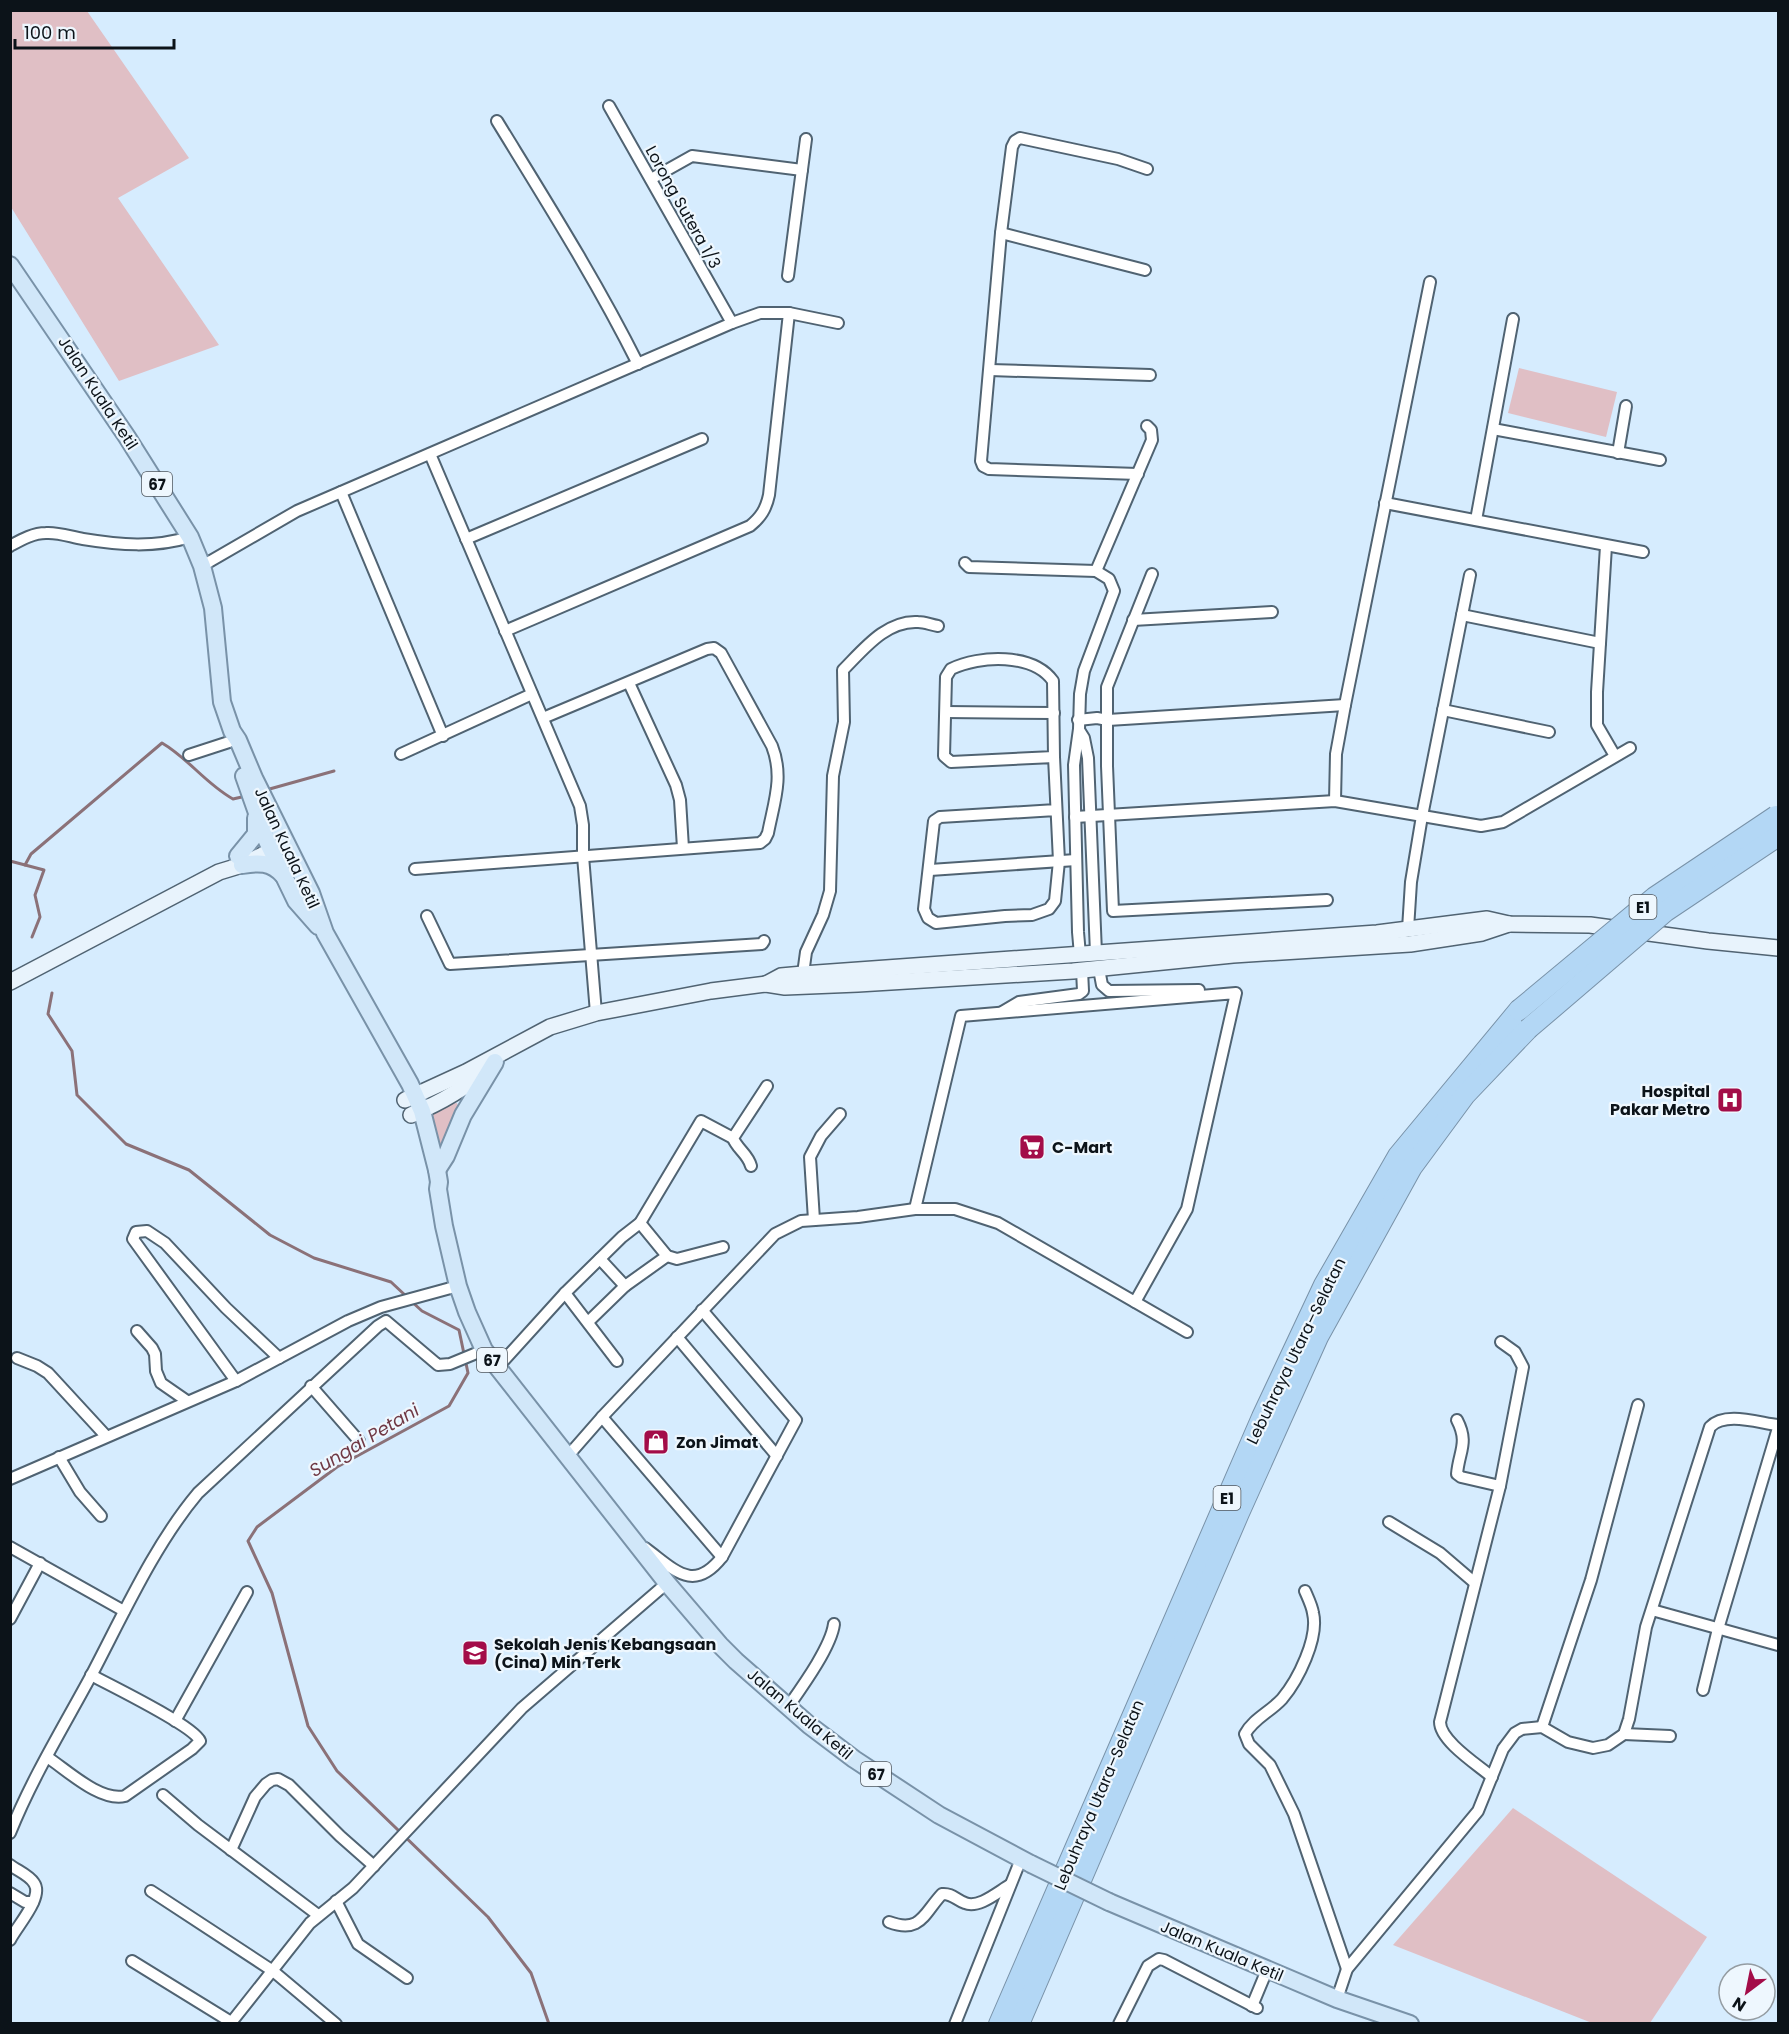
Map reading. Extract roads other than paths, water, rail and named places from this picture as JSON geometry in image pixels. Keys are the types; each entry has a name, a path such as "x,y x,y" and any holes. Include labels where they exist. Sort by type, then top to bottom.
{"highway":[{"name":"Lebuhraya Utara–Selatan","path":"999,2024 1262,1418 1324,1285 1398,1156 1519,1010 1655,897 1778,822"},
{"name":"Lebuhraya Utara–Selatan","path":"1019,2024 1234,1524 1318,1337 1412,1167 1465,1095 1528,1029 1666,911 1778,822"}],"main road":[{"name":"Jalan Kuala Ketil","path":"10,265 121,428 190,537 202,566 213,608 222,702 231,736 238,740 258,805 276,842 311,893 325,933 383,1035 413,1105 437,1170 445,1232 478,1354 497,1368 667,1583 720,1645 788,1707 854,1759 939,1815 1109,1902 1337,1999 1410,2024"},
{"path":"240,861 256,834 258,805"},
{"name":"Jalan Kuala Ketil","path":"276,842 284,876 296,901 325,933"},
{"path":"10,982 276,842"},
{"path":"240,861 267,863 274,866 284,876"},
{"path":"413,1105 466,1072 550,1027 596,1012 711,991 766,984 785,987 880,983 1487,920 1509,924 1590,925 1779,948"},
{"path":"766,984 781,976 803,974 1233,955 1410,944 1482,933 1509,924"},
{"path":"413,1105 447,1099 472,1083 513,1047"},
{"path":"437,1170 446,1156 469,1105 495,1062"},
{"name":"Jalan Kuala Ketil","path":"413,1105 433,1182 438,1189"}],"street":[{"name":"Lorong Sutera 1/3","path":"609,106 732,323"},
{"path":"496,121 567,235 620,327 638,364"},
{"path":"1138,474 989,469 983,466 981,461 1001,233 1012,147 1015,141 1020,138 1118,159 1147,168"},
{"path":"788,276 806,139"},
{"path":"651,179 692,156 802,171"},
{"path":"1001,233 1145,270"},
{"path":"1335,801 1336,754 1430,282"},
{"path":"506,631 750,526 760,518 766,508 769,495 789,313"},
{"path":"202,566 297,511 732,323 760,314 789,313 838,323"},
{"path":"1476,520 1513,319"},
{"path":"990,370 1150,375"},
{"path":"1618,453 1626,406"},
{"path":"1096,571 1152,440 1151,430 1147,426"},
{"path":"1493,429 1660,460"},
{"path":"466,539 702,439"},
{"path":"430,454 580,806 584,825 583,856 596,1012"},
{"path":"341,492 443,736"},
{"path":"1385,503 1643,552"},
{"path":"10,546 28,537 46,533 96,541 147,545 169,544 190,537"},
{"path":"1606,546 1597,725 1615,756"},
{"path":"965,562 969,567 1096,571 1109,579 1114,591 1084,671 1074,765 1076,860 1089,962 1102,986 1109,991 1198,990 1213,995"},
{"path":"1152,574 1107,687 1113,911 1328,900"},
{"path":"1408,929 1411,882 1422,816 1470,575"},
{"path":"1133,620 1272,612"},
{"path":"1462,615 1600,643"},
{"path":"803,974 806,952 823,915 830,891 833,776 844,722 843,670 874,639 891,628 918,622 938,626"},
{"path":"415,868 760,843 765,839 779,777 778,761 721,653 714,648 543,718"},
{"path":"1054,757 948,762 942,752 946,677 951,669 980,661 1014,659 1031,663 1048,673 1053,681 1059,861 1055,901 1049,909 1032,915 936,923 928,918 924,909 934,821 938,818 1056,810"},
{"path":"629,683 676,785 680,800 683,848"},
{"path":"401,754 532,694"},
{"path":"1079,724 1097,718 1108,720 1345,705"},
{"path":"1443,710 1549,732"},
{"path":"945,712 1054,713"},
{"path":"999,1013 1019,1002 1079,994 1083,991 1089,962 1090,816 1088,758 1079,724"},
{"path":"189,755 231,736"},
{"path":"1075,817 1335,801 1481,826 1503,822 1630,748"},
{"path":"930,870 1076,860"},
{"path":"427,916 449,964 762,944 764,941"},
{"path":"915,1209 961,1016 1236,993 1187,1209 1135,1302"},
{"path":"733,1138 767,1086"},
{"path":"814,1220 810,1157 821,1136 840,1114"},
{"path":"497,1368 565,1293 622,1237 640,1223 701,1121 733,1138 747,1156 751,1166"},
{"path":"567,1457 775,1233 801,1221 915,1209 955,1209 998,1223 1187,1332"},
{"path":"640,1223 667,1256 677,1259 723,1247"},
{"path":"236,1381 133,1239 136,1232 147,1231 165,1243 226,1308 279,1358"},
{"path":"588,1322 625,1286 667,1256"},
{"path":"600,1259 625,1286"},
{"path":"10,1479 236,1381 348,1321 385,1306 458,1286"},
{"path":"565,1293 617,1361"},
{"path":"385,1306 386,1321 433,1363 450,1364 478,1354"},
{"path":"633,1539 678,1572 688,1576 701,1576 708,1573 722,1557 796,1420 702,1310"},
{"path":"10,1833 47,1757 124,1611 182,1512 192,1499 312,1386 386,1321"},
{"path":"137,1331 152,1348 161,1383 187,1401"},
{"path":"677,1337 777,1456"},
{"path":"1492,1778 1448,1740 1440,1727 1500,1486 1523,1367 1515,1352 1501,1342"},
{"path":"17,1358 48,1373 106,1437"},
{"path":"312,1386 359,1441"},
{"path":"1542,1727 1592,1580 1638,1405"},
{"path":"602,1417 722,1557"},
{"path":"1624,1734 1629,1719 1642,1644 1710,1427 1714,1422 1733,1419 1779,1427 1718,1629 1703,1690"},
{"path":"1457,1420 1464,1434 1464,1440 1457,1474 1461,1477 1500,1486"},
{"path":"59,1457 80,1492 101,1516"},
{"path":"1389,1522 1440,1553 1475,1583"},
{"path":"10,1546 124,1611"},
{"path":"10,1619 40,1563"},
{"path":"132,1961 231,2023 318,1915 348,1893 522,1708 667,1583"},
{"path":"1305,1591 1314,1614 1314,1636 1305,1659 1281,1700 1248,1727 1245,1734 1250,1744 1270,1765 1294,1814 1347,1969"},
{"path":"175,1720 247,1592"},
{"path":"1652,1610 1779,1645"},
{"path":"788,1707 821,1655 833,1632 834,1624"},
{"path":"47,1757 101,1794 117,1798 124,1796 200,1741 196,1734 175,1720 91,1675"},
{"path":"1337,1999 1347,1969 1478,1811 1503,1749 1515,1733 1522,1729 1542,1727 1568,1742 1593,1748 1608,1745 1624,1734 1670,1736"},
{"path":"231,1850 255,1797 266,1784 278,1779 289,1785 374,1866"},
{"path":"163,1795 231,1850 318,1915"},
{"path":"955,2024 1010,1885 1026,1861"},
{"path":"10,1865 34,1883 36,1894 10,1940"},
{"path":"889,1922 900,1926 916,1924 924,1918 942,1894 952,1896 964,1903 975,1904 1010,1885"},
{"path":"151,1891 273,1971 336,2024"},
{"path":"10,1893 25,1902 33,1902"},
{"path":"336,1901 358,1944 407,1978"},
{"path":"1119,2024 1148,1966 1159,1959 1254,2007 1267,1970"}],"waterway":[{"path":"25,865 31,854 162,743 223,793 233,799 246,796"},
{"path":"266,790 334,771"},
{"name":"Sungai Petani","path":"10,861 44,870 35,895 40,917 32,937"},
{"name":"Sungai Petani","path":"52,993 48,1014 72,1051 77,1095 126,1144 189,1170 270,1235 314,1258 391,1282 406,1296"},
{"name":"Sungai Petani","path":"411,1301 422,1311 459,1330 468,1373 449,1406 337,1467 257,1527 248,1541 272,1593 308,1726 337,1771 488,1917 531,1973 549,2024"}],"place":[{"name":"Hospital Pakar Metro","path":"1730,1100"},
{"name":"C-Mart","path":"1032,1147"},
{"name":"Zon Jimat","path":"656,1442"},
{"name":"Sekolah Jenis Kebangsaan (Cina) Min Terk","path":"475,1653"}]}
